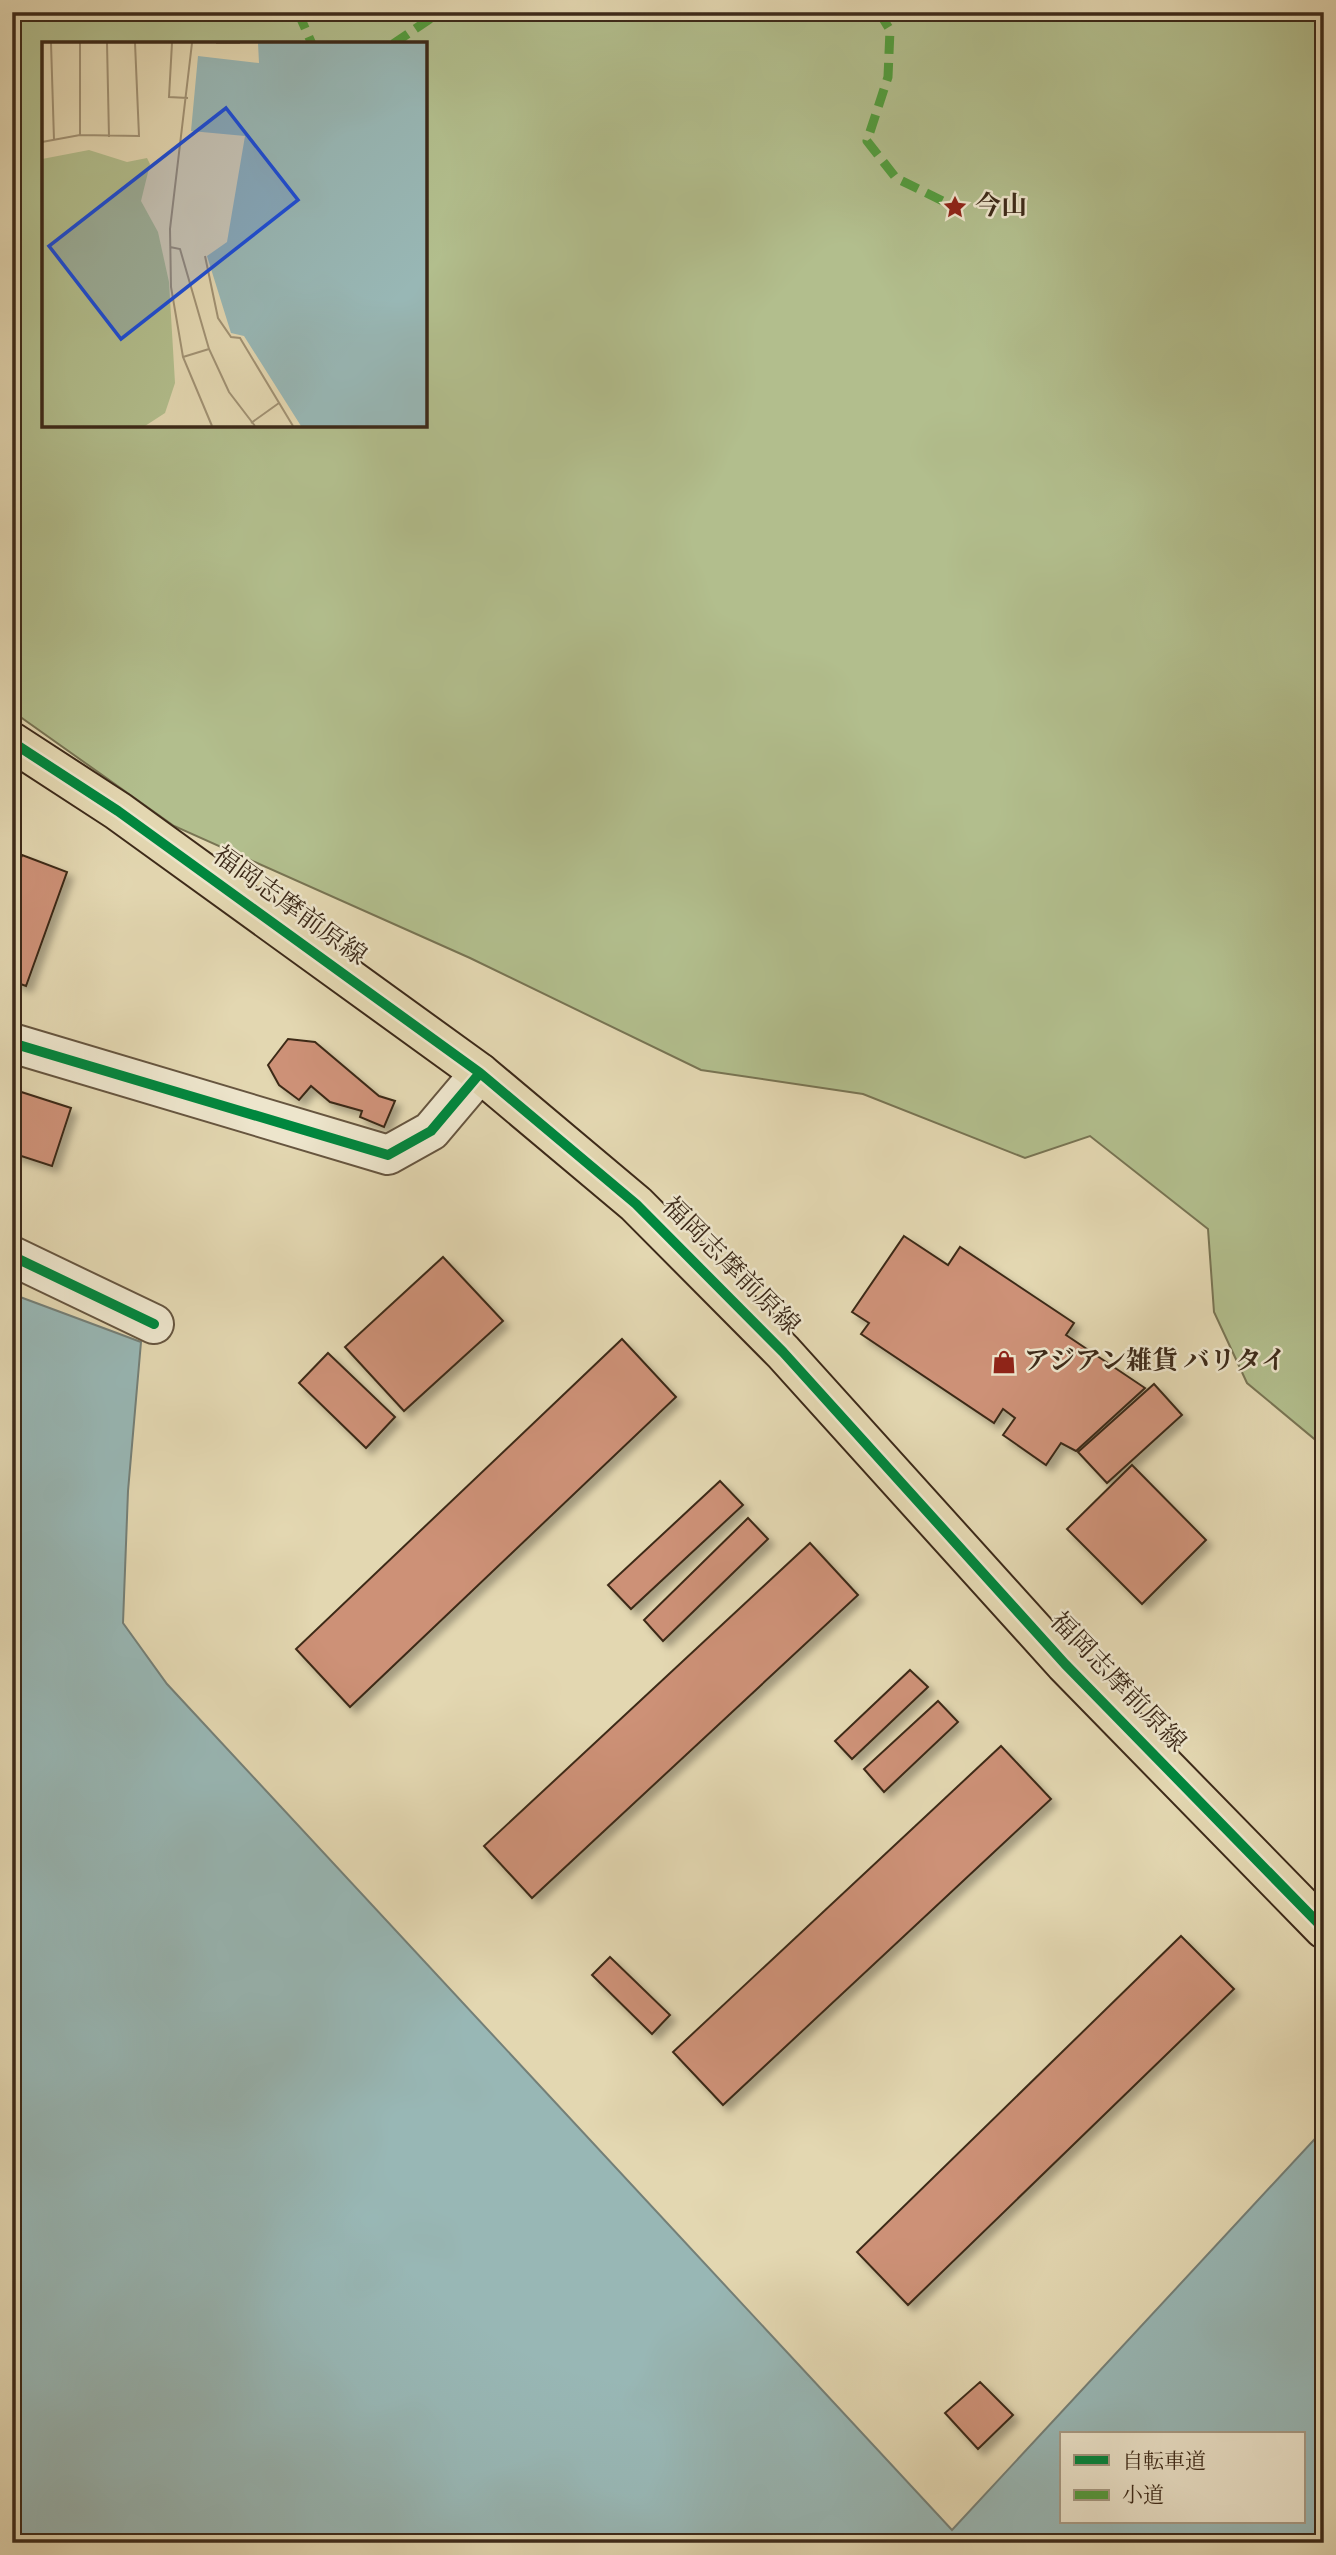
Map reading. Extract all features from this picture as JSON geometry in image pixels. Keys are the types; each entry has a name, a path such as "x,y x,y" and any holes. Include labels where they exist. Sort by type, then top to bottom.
{"main road":[{"name":"福岡志摩前原線","path":"12,742 118,811 480,1073 636,1204 760,1329 1065,1664 1324,1929"}],"street":[{"path":"12,1043 388,1155 431,1131 480,1073"},
{"path":"12,1256 154,1324"}],"green space":[{"path":"12,12 1324,12 1324,1447 1247,1383 1214,1312 1208,1229 1090,1136 1025,1158 863,1094 701,1070 470,958 174,826 12,711"}],"water":[{"path":"12,1294 141,1342 128,1491 123,1623 167,1684 952,2530 1324,2129 1324,2543 12,2543"}],"building":[{"path":"22,855 67,872 26,986 12,981 12,884"},
{"path":"288,1039 315,1042 379,1096 395,1101 384,1127 360,1117 362,1111 330,1102 311,1086 299,1100 279,1085 268,1065"},
{"path":"12,1089 71,1108 52,1166 12,1153"},
{"name":"アジアン雑貨 バリタイ","path":"904,1236 948,1265 960,1247 1074,1323 1066,1335 1145,1388 1076,1451 1061,1443 1046,1465 1003,1435 1015,1418 1003,1409 994,1423 861,1334 869,1323 852,1312"},
{"path":"443,1257 503,1321 404,1411 345,1347"},
{"path":"622,1339 676,1397 350,1707 296,1649"},
{"path":"328,1353 395,1417 366,1448 299,1383"},
{"path":"1154,1384 1182,1415 1107,1483 1078,1452"},
{"path":"1132,1465 1206,1540 1142,1604 1067,1529"},
{"path":"720,1481 743,1505 631,1609 608,1585"},
{"path":"748,1518 768,1539 663,1641 644,1620"},
{"path":"810,1543 858,1595 532,1898 484,1846"},
{"path":"910,1670 928,1687 852,1759 835,1741"},
{"path":"938,1701 958,1722 884,1792 864,1769"},
{"path":"1001,1746 1051,1799 723,2105 673,2052"},
{"path":"1181,1936 1234,1989 908,2305 857,2252"},
{"path":"610,1957 670,2015 652,2034 592,1975"},
{"path":"980,2382 1013,2415 978,2449 945,2413"}],"marked path":[{"path":"298,12 311,42"},
{"path":"396,42 440,12"},
{"path":"879,12 890,30 888,77 867,141 896,178 955,207"}],"cycle path":[{"path":"12,742 118,811 480,1073 636,1204 783,1352 1065,1664 1324,1929"},
{"path":"12,1043 388,1155 431,1131 480,1073"},
{"path":"12,1256 154,1324"}],"place":[{"name":"今山","path":"955,207"},
{"name":"アジアン雑貨 バリタイ","path":"1004,1362"}]}
